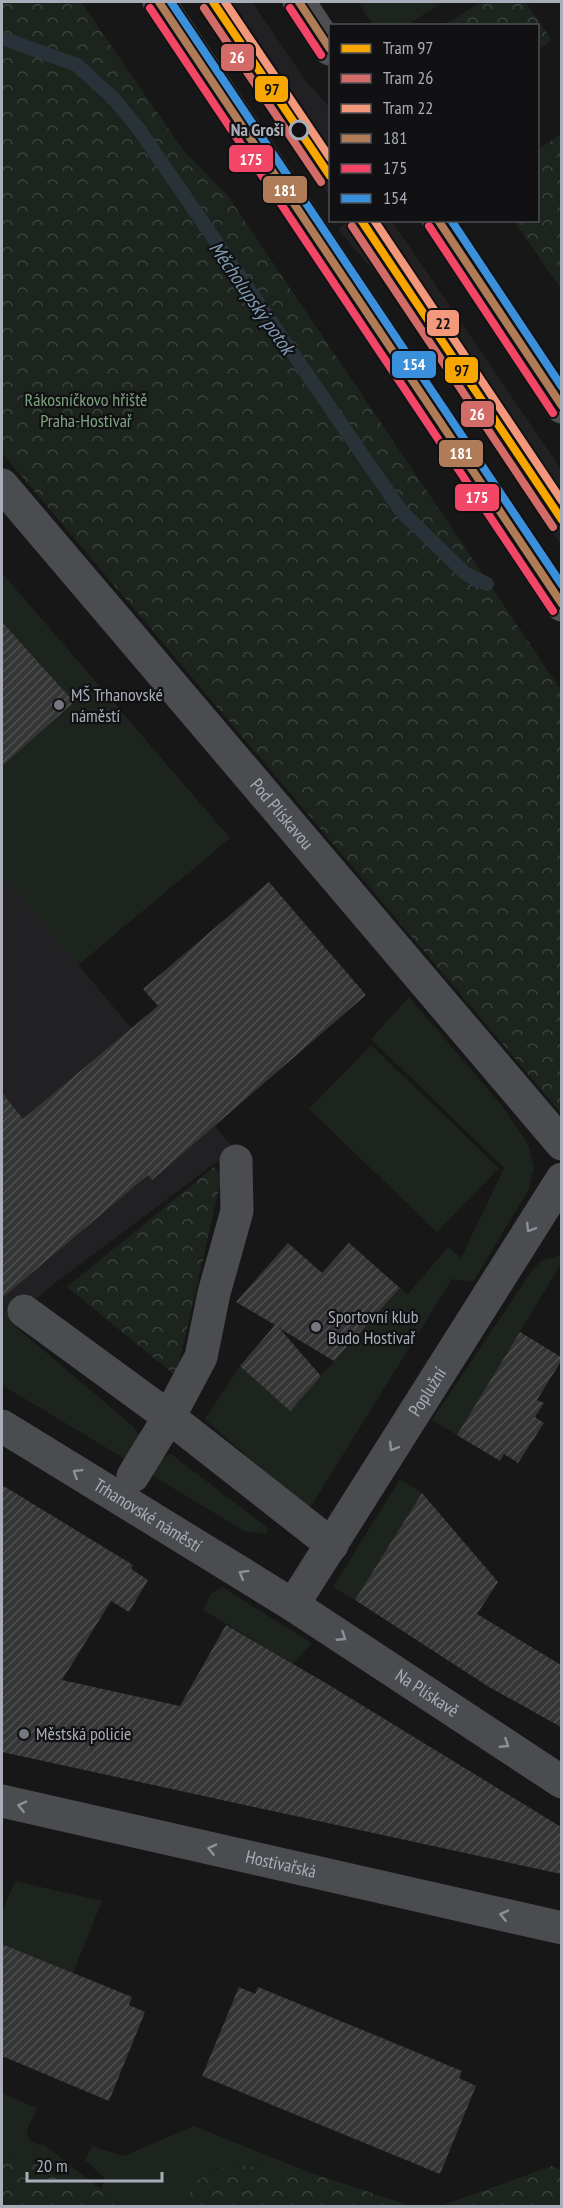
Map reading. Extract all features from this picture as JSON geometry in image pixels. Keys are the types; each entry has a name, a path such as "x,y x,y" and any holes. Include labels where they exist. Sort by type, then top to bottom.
{"main road":[{"path":"159,2 561,605"},
{"path":"299,2 329,47"},
{"path":"439,222 561,407"}],"street":[{"name":"Pod Plískavou","path":"2,485 561,1144"},
{"path":"133,1476 169,1417 201,1357 214,1293 237,1211 236,1161"},
{"name":"Poplužní","path":"293,1605 561,1179"},
{"path":"24,1311 169,1417 332,1545"},
{"name":"Trhanovské náměstí","path":"2,1426 293,1605"},
{"name":"Na Plískavě","path":"293,1605 561,1782"},
{"name":"Hostivařská","path":"2,1801 561,1928"}],"shaded area":[{"path":"204,2 252,2 306,81 329,107 328,193 310,167 311,160"},
{"path":"361,222 393,222 561,469 561,545 401,303 338,229 346,223 350,229"},
{"path":"2,573 230,838 78,965 234,1149 55,1283 2,1329"}],"green space":[{"name":"Rákosníčkovo hřiště Praha-Hostivař","path":"2,2 81,2 183,150 228,196 561,690 561,1113 2,453"},
{"path":"358,2 443,2 409,24 372,24"},
{"path":"481,2 525,2 552,40 539,49 539,24 447,24"},
{"path":"561,134 561,289 515,222 539,222 539,149"},
{"name":"MŠ Trhanovské náměstí","path":"2,573 230,838 78,965 2,875"},
{"path":"409,997 503,1107 528,1144 534,1168 528,1191 473,1282 452,1279 308,1511 205,1419 240,1366 290,1410 400,1288 408,1294 448,1247 461,1258 504,1168 371,1039"},
{"path":"371,1045 499,1168 437,1232 309,1109"},
{"path":"214,1167 222,1176 176,1376 67,1287"},
{"path":"561,1255 561,1264 457,1435 432,1420 533,1269 543,1260"},
{"path":"2,1315 134,1427 140,1437 127,1460 2,1385"},
{"path":"171,1454 268,1528 267,1534 244,1531 153,1476 159,1462"},
{"path":"400,1479 422,1493 355,1600 333,1587"},
{"path":"222,1587 312,1643 293,1664 203,1610 211,1594"},
{"path":"15,1881 102,1901 73,1973 2,1944 2,1912"},
{"path":"2,2093 37,2108 27,2130 29,2140 38,2145 43,2144 101,2189 105,2179 85,2160 92,2146 123,2156 194,2126 311,2173 230,2164 194,2182 184,2206 120,2206 102,2190 2,2149"},
{"path":"2,2149 102,2190 120,2206 2,2206"},
{"path":"230,2164 311,2173 411,2206 184,2206 194,2182"},
{"path":"552,2166 561,2170 561,2206 441,2206"}],"building":[{"path":"2,622 74,702 2,766"},
{"path":"269,882 366,995 152,1180 148,1175 2,1298 2,1093 23,1119 158,1006 143,989"},
{"name":"Sportovní klub Budo Hostivař","path":"288,1243 322,1273 349,1243 400,1288 334,1361 279,1328 321,1376 290,1411 240,1366 275,1325 236,1302"},
{"path":"520,1332 561,1357 561,1361 537,1400 544,1403 535,1417 544,1423 518,1463 504,1454 500,1461 457,1435"},
{"path":"2,1485 133,1565 131,1569 148,1580 129,1612 111,1601 62,1680 180,1706 226,1625 329,1685 561,1827 561,1874 2,1752"},
{"path":"422,1493 498,1582 477,1614 561,1665 561,1727 489,1687 355,1600"},
{"path":"2,1944 132,1997 129,2005 145,2012 109,2101 2,2056"},
{"path":"239,1987 255,1994 258,1987 462,2071 459,2078 476,2086 440,2174 202,2076"}],"waterway":[{"name":"Měcholupský potok","path":"2,38 77,65 113,98 138,128 401,511 466,574 487,584"}],"tram line":[{"name":"97","path":"213,2 329,175"},
{"name":"22","path":"225,2 329,157"},
{"name":"26","path":"204,8 321,182"},
{"name":"97","path":"362,222 562,520"},
{"name":"22","path":"375,222 562,501"},
{"name":"26","path":"352,226 553,527"}],"transit line":[{"name":"181","path":"159,2 562,604"},
{"name":"154","path":"171,2 562,585"},
{"name":"181","path":"299,2 329,47"},
{"name":"175","path":"150,8 553,611"},
{"name":"175","path":"290,8 321,55"},
{"name":"181","path":"439,222 562,406"},
{"name":"154","path":"452,222 562,387"},
{"name":"175","path":"429,226 553,413"}],"place":[{"name":"Na Groši","path":"299,130"},
{"name":"MŠ Trhanovské náměstí","path":"59,705"},
{"name":"Sportovní klub Budo Hostivař","path":"316,1327"},
{"name":"Městská policie","path":"24,1734"}]}
